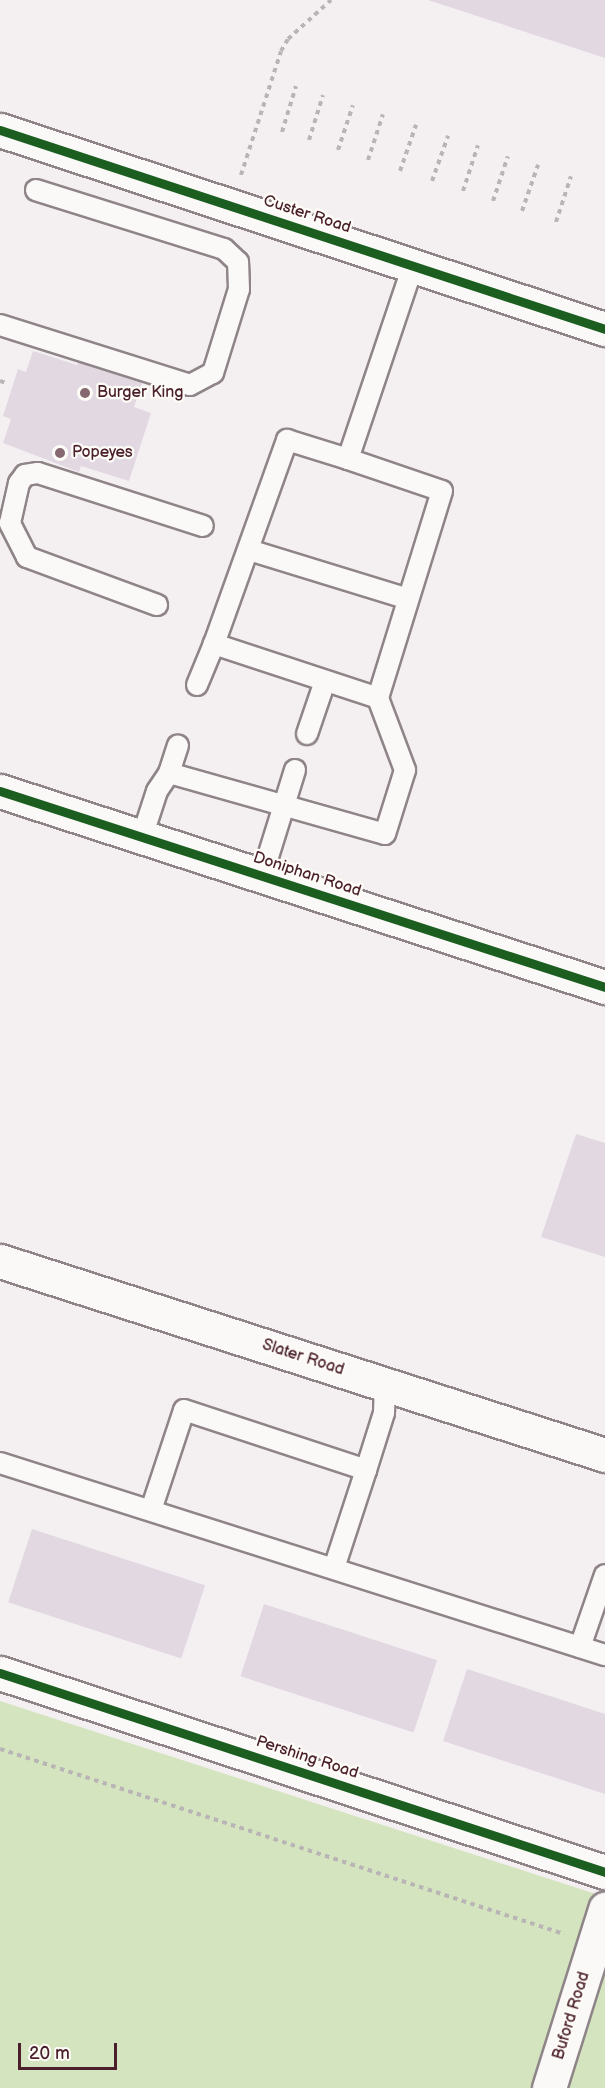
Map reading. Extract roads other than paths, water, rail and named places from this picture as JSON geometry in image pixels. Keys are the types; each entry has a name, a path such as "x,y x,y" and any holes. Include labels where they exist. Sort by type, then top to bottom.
{"street":[{"name":"Custer Road","path":"0,130 605,329"},
{"name":"Doniphan Road","path":"0,791 605,987"},
{"name":"Slater Road","path":"0,1261 605,1455"},
{"name":"Pershing Road","path":"0,1673 605,1872"},
{"name":"Buford Road","path":"549,2088 605,1909"}],"lane":[{"path":"0,325 190,384 213,373 239,289 238,262 224,249 36,190"},
{"path":"348,459 414,266"},
{"path":"169,773 385,834 405,770 378,698 442,491 287,440 249,550 197,685"},
{"path":"157,605 27,557 10,523 19,483 25,475 38,473 203,526"},
{"path":"249,550 408,599"},
{"path":"214,644 378,698"},
{"path":"307,735 324,681"},
{"path":"142,837 157,790 169,773 178,745"},
{"path":"262,876 296,770"},
{"path":"334,1568 384,1413 384,1384"},
{"path":"151,1510 184,1410 366,1470"},
{"path":"0,1463 605,1655"},
{"path":"580,1647 605,1575"}],"place":[{"name":"Burger King","path":"85,393"},
{"name":"Popeyes","path":"60,453"}]}
